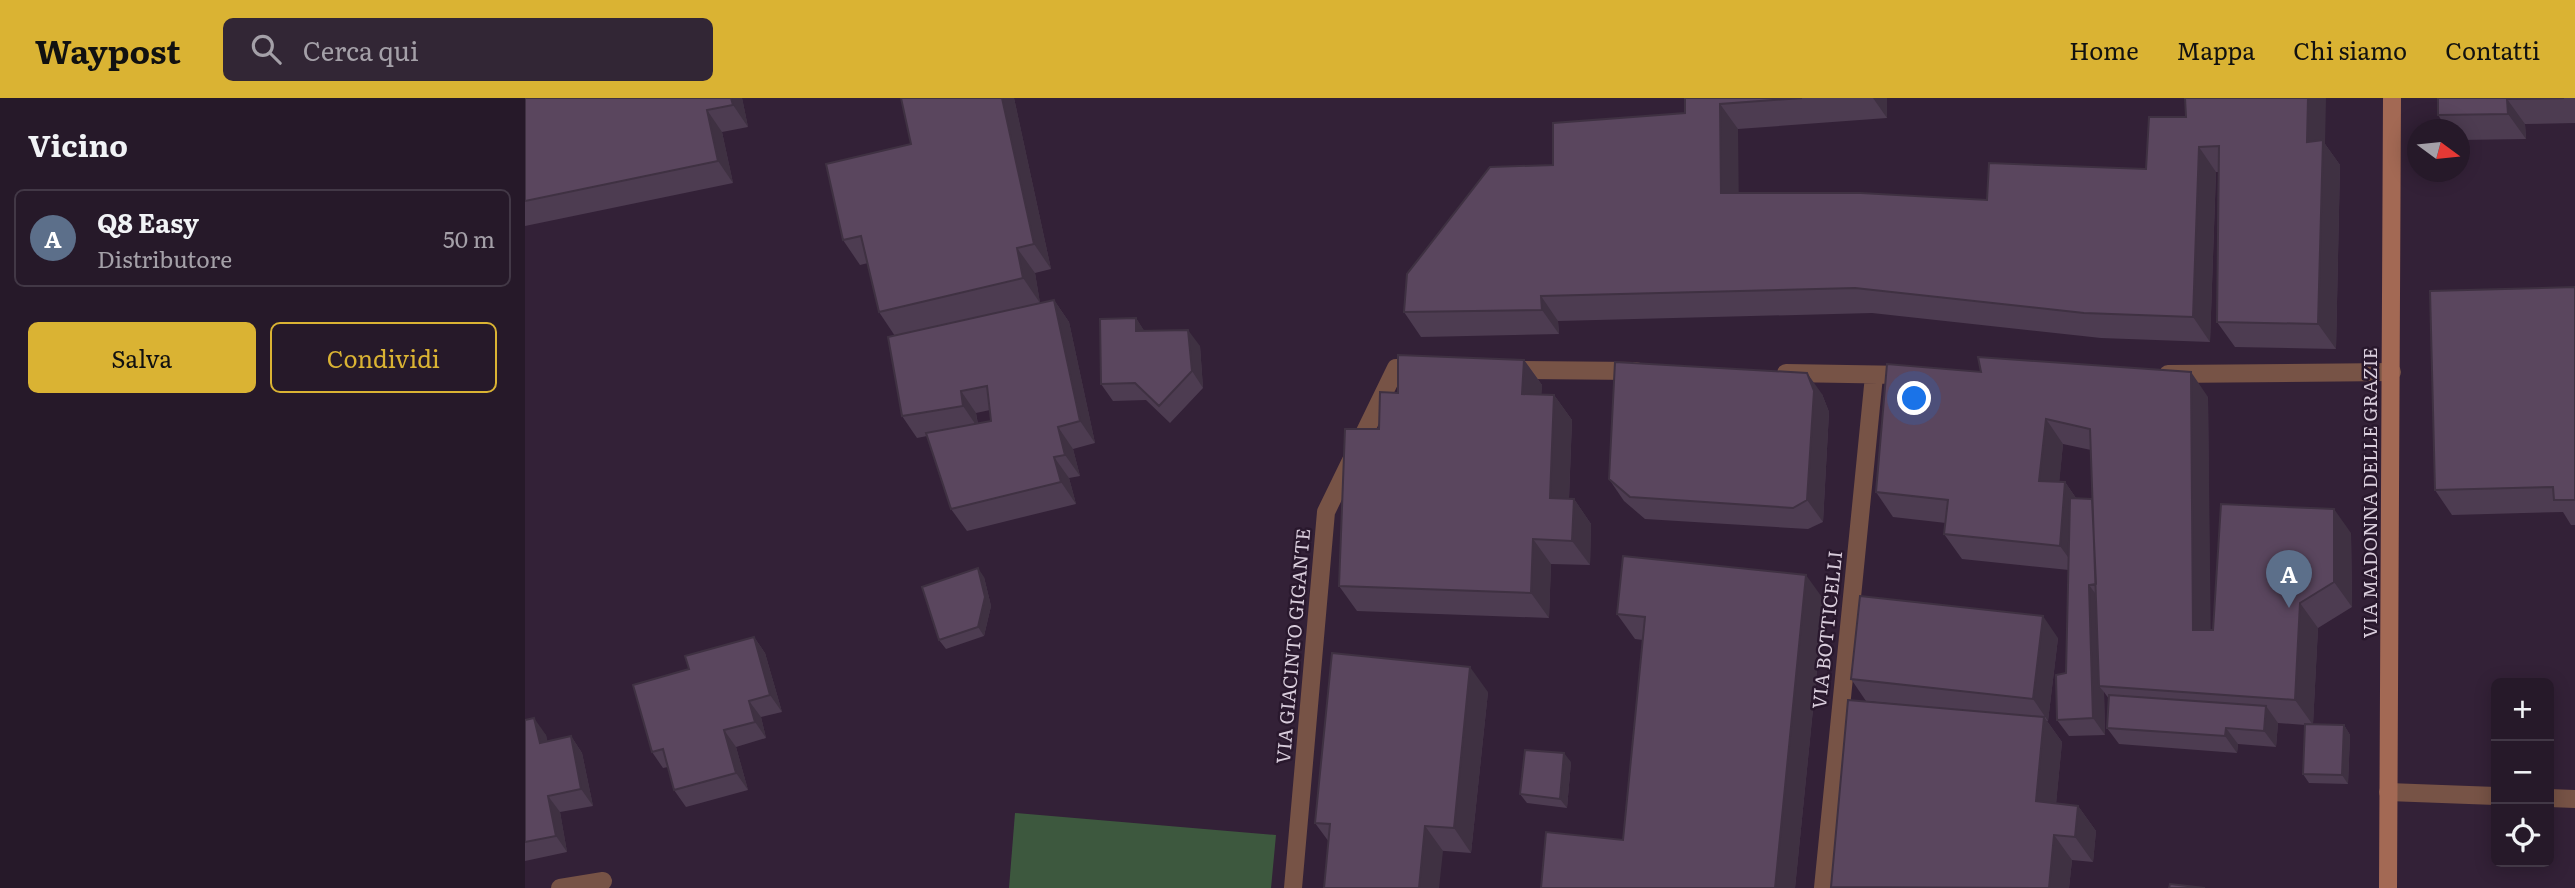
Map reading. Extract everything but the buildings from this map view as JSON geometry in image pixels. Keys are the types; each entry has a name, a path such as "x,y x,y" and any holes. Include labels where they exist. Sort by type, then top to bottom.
{"main road":[{"name":"VIA MADONNA DELLE GRAZIE","path":"2388,888 2392,98"}],"street":[{"name":"VIA GIACINTO GIGANTE","path":"1293,888 1326,512 1396,368 1438,369"},
{"path":"1494,369 1647,371"},
{"path":"2154,374 2392,372"},
{"path":"1771,373 1930,375"},
{"name":"VIA BOTTICELLI","path":"1823,888 1874,376"},
{"path":"2388,792 2491,796"},
{"path":"2554,798 2575,799"},
{"path":"560,888 603,881"}],"green space":[{"path":"1015,813 1276,835 1271,888 1009,888"}],"place":[{"name":"Q8 Easy","path":"2289,608"}]}
